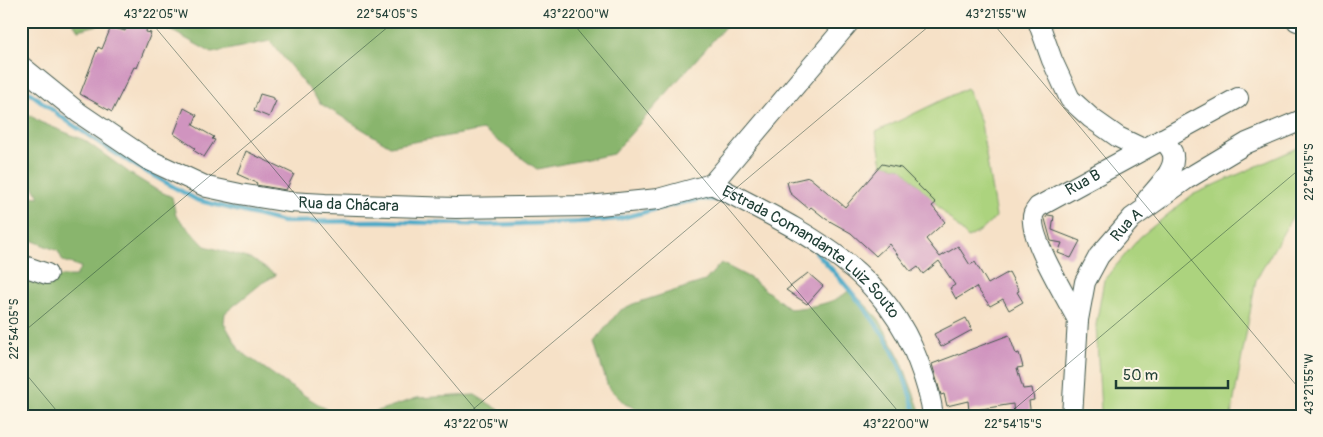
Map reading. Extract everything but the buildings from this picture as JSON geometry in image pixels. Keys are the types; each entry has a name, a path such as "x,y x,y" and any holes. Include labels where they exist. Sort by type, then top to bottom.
{"street":[{"name":"Estrada Comandante Luiz Souto","path":"850,21 712,184 816,241 852,266 870,283 886,303 911,343 931,401 933,416"},
{"path":"1038,21 1052,60 1070,99 1091,118 1118,137 1143,148"},
{"path":"1297,21 1302,22"},
{"name":"Rua da Chácara","path":"21,66 79,113 147,159 207,187 240,194 289,202 325,204 456,208 580,206 658,199 712,184"},
{"name":"Rua B","path":"1078,320 1045,258 1034,232 1033,214 1038,207 1143,148 1238,98"},
{"name":"Rua A","path":"1072,416 1078,320 1085,282 1099,256 1132,218 1185,180 1247,143 1302,120"},
{"path":"1132,218 1164,179 1172,165 1173,157 1171,150 1162,138"},
{"path":"21,265 47,274"}],"green space":[{"path":"72,21 114,21 78,30"},
{"path":"149,21 730,21 613,154 537,169 483,130 390,146 321,104 270,41 212,53 156,22"},
{"path":"967,88 981,123 996,217 982,230 968,238 902,168 882,164 876,132"},
{"path":"21,109 40,122 84,140 131,174 172,197 176,216 205,246 251,259 276,275 262,283 225,313 224,323 240,351 288,385 337,416 21,416 21,277 76,276 81,267 63,261 58,251 21,236 21,195 39,197 29,178 21,178"},
{"path":"1302,146 1302,200 1256,280 1231,416 1098,416 1101,411 1096,325 1104,280 1140,237 1192,195"},
{"path":"721,263 750,278 790,309 814,306 830,301 838,298 850,289 879,319 901,360 922,416 655,416 625,404 608,387 594,342 619,311 633,304 705,281"},
{"path":"475,395 509,416 362,416 417,398"}],"waterway":[{"path":"21,86 104,146 197,200 283,222 380,221 488,225 579,222 618,219 703,199 727,202"},
{"path":"816,252 857,299 885,337 903,374 916,416"}]}
